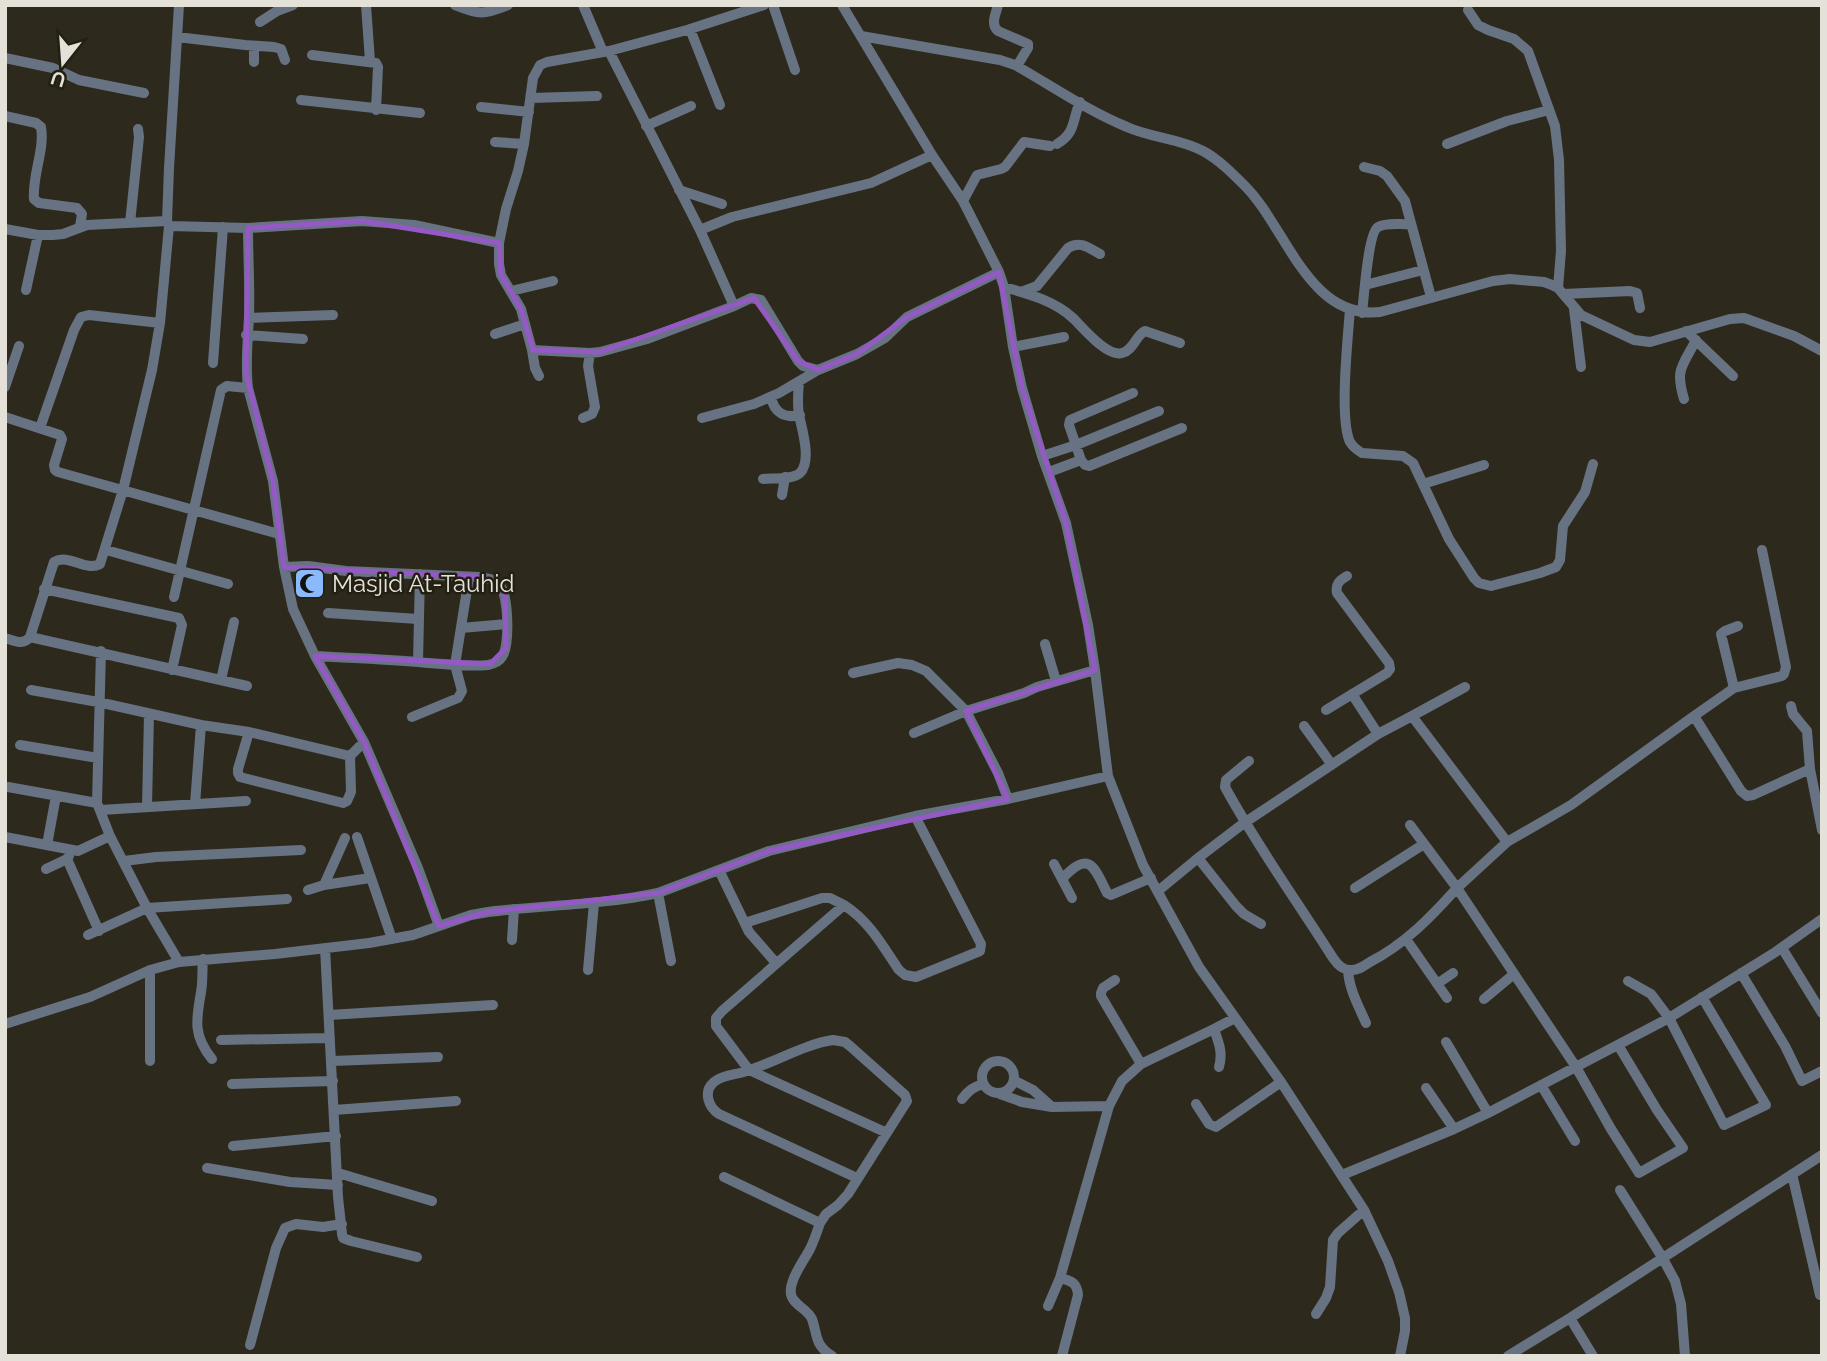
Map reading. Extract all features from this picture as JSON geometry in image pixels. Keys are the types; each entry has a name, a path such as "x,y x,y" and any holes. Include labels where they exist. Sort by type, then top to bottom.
{"street":[{"path":"5,638 20,642 30,637 56,560 64,559 95,567 100,564 123,490 152,370 160,323 168,223 178,5"},
{"path":"260,22 293,5"},
{"path":"366,5 370,61"},
{"path":"455,5 476,13 508,5"},
{"path":"583,5 700,230 734,306"},
{"path":"539,376 521,309 501,275 499,243 524,144 533,78 540,65 606,52 691,29 764,5"},
{"path":"773,5 795,70"},
{"path":"842,5 962,201 999,272 1022,388 1066,523 1088,625 1108,776 1143,865 1199,967 1281,1082 1364,1210 1388,1261 1405,1318 1400,1356"},
{"path":"998,5 994,28 1028,44 1017,66"},
{"path":"1468,10 1478,25 1514,39 1528,51 1555,126 1559,160 1561,291"},
{"path":"691,29 720,105"},
{"path":"861,36 1000,60 1017,66 1129,128 1203,151 1246,187 1314,283 1328,298 1350,310 1362,313 1380,312 1493,281 1510,279 1544,282 1561,291 1574,309 1591,320 1634,340 1650,342 1730,319 1744,318 1794,336 1822,351"},
{"path":"177,37 278,48 285,60"},
{"path":"254,46 254,62"},
{"path":"312,54 376,63 376,110"},
{"path":"5,58 53,68 79,80 144,93"},
{"path":"531,98 597,96"},
{"path":"301,100 420,114"},
{"path":"962,201 977,175 1005,167 1024,142 1053,145 1062,141 1072,130 1080,102"},
{"path":"646,125 691,106"},
{"path":"481,107 529,111"},
{"path":"1447,144 1507,121 1549,110"},
{"path":"5,116 29,121 41,127 34,199 39,203 77,208 82,214 80,226"},
{"path":"130,223 138,129"},
{"path":"495,142 524,144"},
{"path":"700,230 732,217 870,183 932,155"},
{"path":"1364,166 1387,176 1405,201 1431,298"},
{"path":"679,190 722,204"},
{"path":"5,229 38,235 63,234 87,225 130,223 248,228 371,221 414,225 499,243"},
{"path":"1362,313 1372,235 1378,227 1411,225"},
{"path":"213,363 223,227"},
{"path":"248,228 249,318 246,373 272,481 293,609 315,656 364,742 418,868 439,926"},
{"path":"26,290 38,235"},
{"path":"1021,292 1037,286 1072,245 1083,245 1100,254"},
{"path":"1365,285 1423,270"},
{"path":"702,418 771,397 818,370 857,354 886,338 907,317 999,272"},
{"path":"511,291 553,281"},
{"path":"1004,287 1062,309 1107,350 1116,354 1131,348 1145,331 1180,343"},
{"path":"1561,291 1630,291 1637,293 1640,308"},
{"path":"532,350 590,353 647,339 751,298 758,298 798,361 803,366 818,370"},
{"path":"1574,309 1581,367"},
{"path":"1350,310 1345,383 1349,440 1362,453 1408,458 1416,468 1449,539 1479,583 1491,586 1556,567 1560,560 1563,526 1585,492 1593,464"},
{"path":"40,428 81,317 89,315 160,323"},
{"path":"249,318 333,315"},
{"path":"495,334 525,324"},
{"path":"1686,331 1733,376"},
{"path":"246,335 303,340"},
{"path":"1013,346 1064,337"},
{"path":"1684,400 1679,381 1681,367 1696,340"},
{"path":"5,387 19,346"},
{"path":"583,418 590,416 595,407 588,366 590,353"},
{"path":"762,479 799,474 803,467 805,435 798,400 799,382"},
{"path":"174,597 221,390 227,386 248,388"},
{"path":"1133,393 1070,420 1069,425 1085,466 1182,428"},
{"path":"771,397 772,404 784,416 800,415"},
{"path":"1042,456 1159,411"},
{"path":"5,417 57,433 62,437 54,465 56,471 279,534"},
{"path":"1049,472 1081,460"},
{"path":"1423,484 1484,465"},
{"path":"782,495 785,477"},
{"path":"106,550 228,583"},
{"path":"1249,761 1226,780 1224,785 1244,822 1333,958 1341,968 1357,969 1406,939 1507,842 1571,805 1734,688 1782,677 1786,667 1762,550"},
{"path":"284,567 308,566 346,571 489,579 502,587 505,595 506,648 497,662 456,665 315,656"},
{"path":"418,662 420,574"},
{"path":"1326,709 1387,673 1390,666 1337,593 1339,581 1347,576"},
{"path":"412,717 458,698 461,694 456,665 469,577"},
{"path":"44,589 179,618 182,625 173,670"},
{"path":"328,613 418,619"},
{"path":"221,680 233,622"},
{"path":"461,628 507,624"},
{"path":"1734,688 1721,634 1738,626"},
{"path":"30,637 247,686"},
{"path":"1045,644 1056,681"},
{"path":"101,652 98,702 99,806 110,836 147,908 179,962"},
{"path":"853,673 898,663 912,665 936,679 966,711 998,773 1008,799"},
{"path":"914,733 966,711 1095,670"},
{"path":"1158,891 1244,822 1378,734 1465,687"},
{"path":"31,690 201,725 249,732 350,757"},
{"path":"1352,694 1378,734"},
{"path":"1791,706 1807,731 1810,769 1822,830"},
{"path":"147,807 149,714"},
{"path":"1412,716 1507,842"},
{"path":"1694,716 1741,791 1747,796 1810,769"},
{"path":"195,804 201,725"},
{"path":"1304,726 1332,765"},
{"path":"249,732 237,769 240,777 343,803 351,792 350,757 364,742"},
{"path":"20,744 98,758"},
{"path":"5,1024 90,997 150,970 179,962 275,954 392,939 413,935 471,915 615,901 658,893 769,851 915,816 1008,799 1108,776"},
{"path":"8,787 99,806 147,807 246,801"},
{"path":"47,845 56,796"},
{"path":"745,923 822,898 830,898 844,905 869,925 905,975 916,977 980,951 981,944 915,816"},
{"path":"1410,825 1457,888 1576,1067 1639,1173 1683,1148 1618,1045"},
{"path":"46,869 110,836"},
{"path":"5,837 47,845 70,855"},
{"path":"357,837 392,939"},
{"path":"324,885 345,838"},
{"path":"1355,888 1424,844"},
{"path":"124,861 301,850"},
{"path":"70,855 93,933 147,908 287,900"},
{"path":"1198,858 1236,906 1261,925"},
{"path":"1054,864 1072,898"},
{"path":"1062,879 1079,866 1090,864 1095,868 1107,893 1111,895 1151,878"},
{"path":"719,870 754,939 776,963"},
{"path":"308,890 370,878"},
{"path":"658,893 671,961"},
{"path":"588,970 594,903"},
{"path":"844,905 722,1011 716,1018 716,1026 750,1070 887,1133"},
{"path":"512,940 514,909"},
{"path":"1342,1175 1488,1113 1669,1018 1782,948 1822,919"},
{"path":"1406,939 1447,998"},
{"path":"325,948 342,1234 346,1240 417,1257"},
{"path":"1782,948 1822,1013"},
{"path":"203,959 196,1021 200,1042 212,1059"},
{"path":"150,970 150,1061"},
{"path":"1348,970 1352,994 1366,1023"},
{"path":"1437,984 1453,973"},
{"path":"1484,999 1514,974"},
{"path":"1741,974 1785,1046 1802,1081 1822,1071"},
{"path":"1115,980 1102,990 1101,996 1142,1064"},
{"path":"1628,981 1651,994 1669,1018 1724,1125 1766,1105 1702,997"},
{"path":"329,1015 493,1005"},
{"path":"1048,1306 1060,1278 1114,1093 1122,1081 1142,1064 1235,1018"},
{"path":"1214,1029 1221,1050 1219,1068"},
{"path":"221,1040 330,1038"},
{"path":"832,1356 816,1338 810,1315 793,1300 791,1293 797,1271 820,1223 826,1214 843,1200 906,1104 906,1098 845,1042 834,1040 722,1078 712,1084 708,1097 712,1110 857,1178"},
{"path":"1446,1042 1488,1113"},
{"path":"332,1061 438,1057"},
{"path":"1000,1094 1009,1090 1015,1081 1014,1071 1007,1063 997,1060 987,1065 982,1074 983,1084 990,1091 1022,1102 1052,1107 1109,1107"},
{"path":"232,1084 333,1081"},
{"path":"1015,1081 1033,1090 1052,1107"},
{"path":"1196,1104 1209,1124 1216,1127 1281,1082"},
{"path":"962,1099 974,1087 983,1084"},
{"path":"1541,1085 1575,1141"},
{"path":"1426,1088 1454,1129"},
{"path":"334,1110 456,1101"},
{"path":"233,1146 336,1136"},
{"path":"1508,1356 1822,1156"},
{"path":"207,1168 290,1182 338,1179 432,1201"},
{"path":"1792,1174 1819,1295"},
{"path":"724,1177 820,1223"},
{"path":"1620,1190 1675,1281 1681,1304 1685,1356"},
{"path":"1315,1314 1330,1287 1333,1240 1364,1210"},
{"path":"250,1345 276,1248 285,1228 296,1224 317,1227 342,1224"},
{"path":"1060,1278 1072,1281 1076,1285 1078,1295 1062,1356"},
{"path":"1570,1318 1593,1356"},
{"path":"1526,1345 1534,1356"}],"highlighted area":[{"path":"362,221 499,243 501,275 521,309 533,350 600,352 754,298 798,361 818,370 857,354 907,317 999,272 1022,388 1066,523 1095,670 966,711 1008,799 769,851 658,893 488,912 439,926 364,742 315,656 490,664 506,648 505,595 498,583 479,577 284,567 273,481 246,373 248,228"}],"place":[{"name":"Masjid At-Tauhid","path":"309,584"}]}
